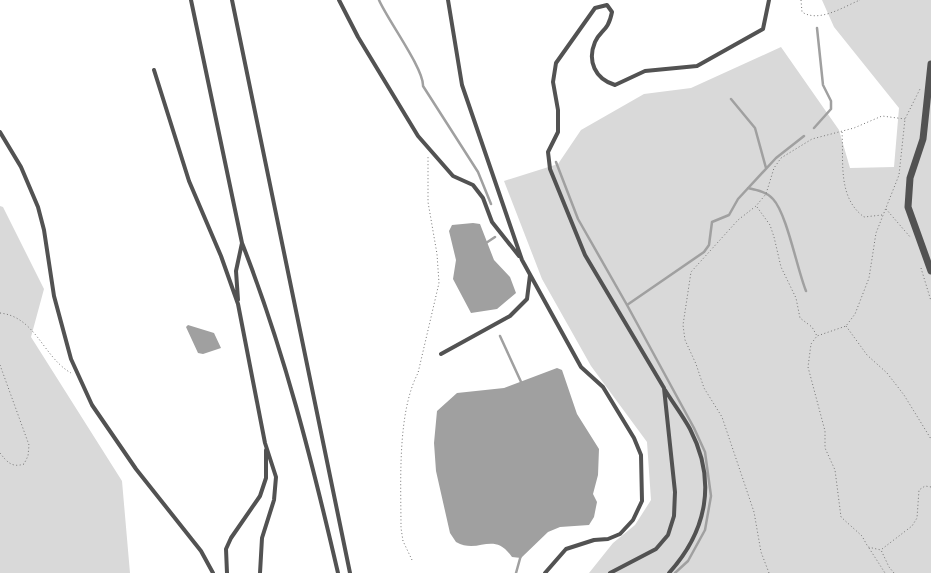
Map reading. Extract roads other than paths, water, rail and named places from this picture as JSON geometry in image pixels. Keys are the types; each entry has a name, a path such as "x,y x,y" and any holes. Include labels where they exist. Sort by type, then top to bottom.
{"street":[{"path":"931,64 923,139 910,178 908,207 931,271"}],"lane":[{"path":"191,0 242,243 268,309 316,475 338,573"},
{"path":"232,0 350,573"},
{"path":"339,0 358,37 418,136 453,176 472,185 478,192 483,198 492,222 522,260"},
{"path":"448,0 462,85 522,260 581,367 603,387 634,438 641,455 643,476 642,502 633,520 620,534 608,539 594,540 566,549 545,573"},
{"path":"607,6 610,0"},
{"path":"607,6 612,12 610,26 596,40 592,56 596,73 604,82 614,85 645,71 696,66 750,38 763,29 769,0"},
{"path":"607,6 595,8 556,63 553,82 558,110 558,132 548,152 550,169 585,255 690,430 703,462 706,490 703,513 696,534 686,554 669,573"},
{"path":"154,70 189,181 221,256 238,304"},
{"path":"0,132 21,167 38,207 44,230 54,296 71,359 92,405 136,469 201,551 213,573"},
{"path":"242,243 236,271 238,304 266,442 276,477 274,500 262,538 260,573"},
{"path":"441,354 510,316 528,299 530,275"},
{"path":"610,573 656,549 668,535 674,516 675,492 664,388"},
{"path":"227,573 226,549 231,538 260,496 266,478 266,442"}],"waterway":[{"path":"379,0 412,56 422,78 423,86 478,172 491,204"},
{"path":"814,128 831,109 831,101 823,85 817,28"},
{"path":"731,99 755,128 766,168"},
{"path":"675,573 688,561 705,530 711,496 705,452 694,428 627,305 704,252 709,245 712,222 729,215 738,199 776,158 804,136"},
{"path":"556,162 578,219 627,305"},
{"path":"748,188 768,195 778,206 806,291"},
{"path":"486,243 495,237"},
{"path":"500,336 522,384"},
{"path":"516,573 521,555"}]}
